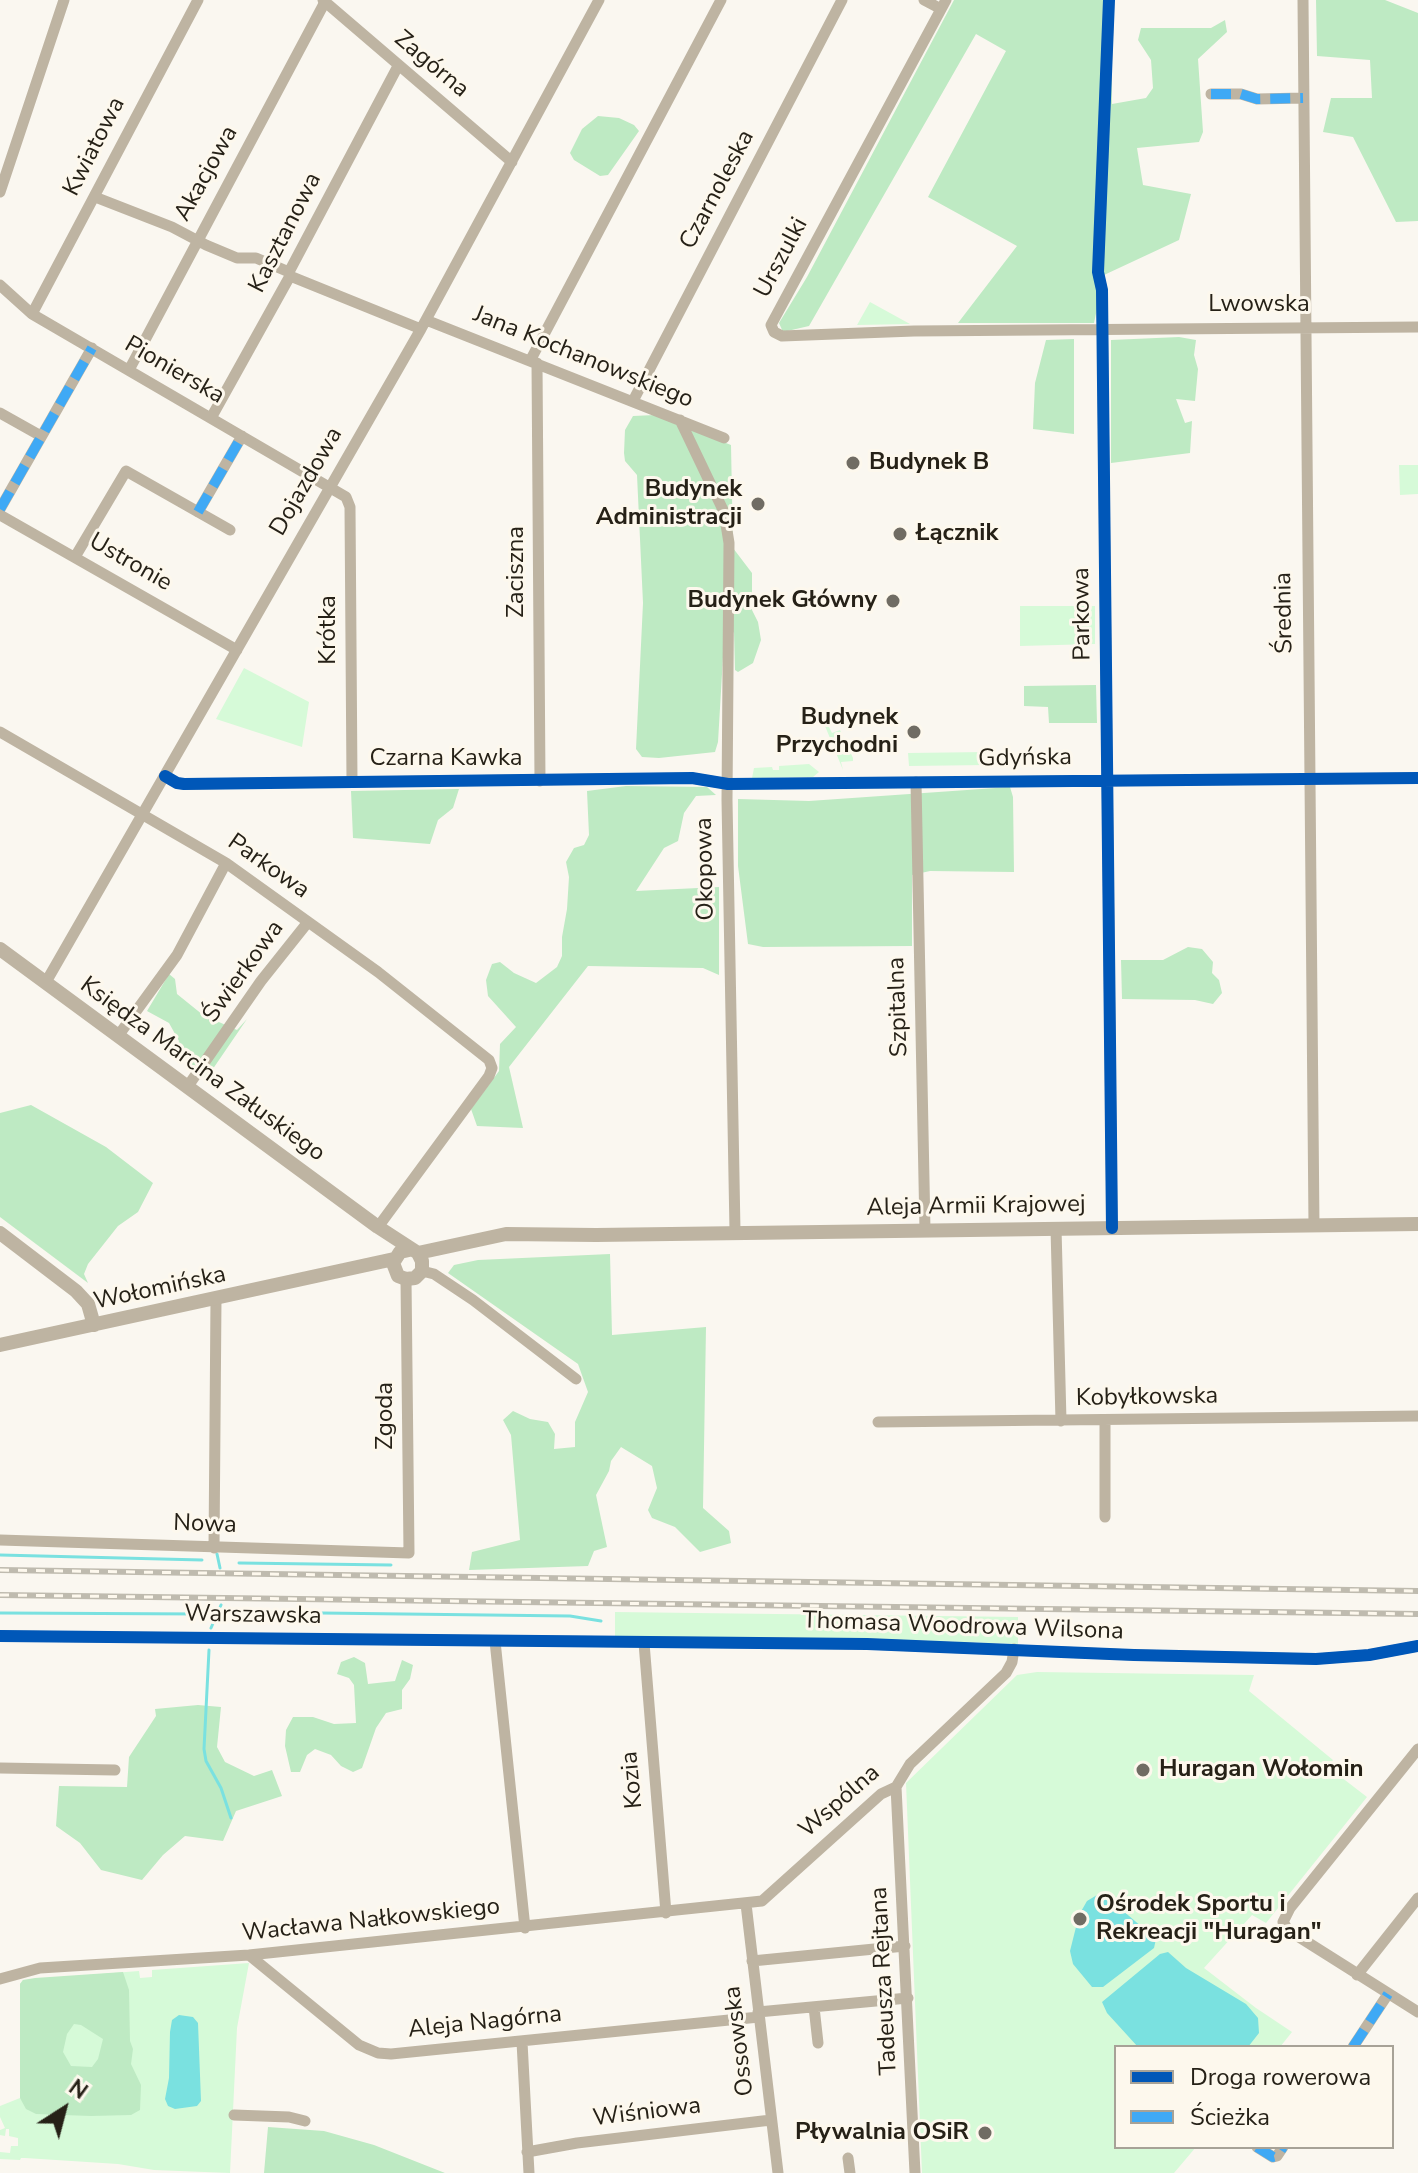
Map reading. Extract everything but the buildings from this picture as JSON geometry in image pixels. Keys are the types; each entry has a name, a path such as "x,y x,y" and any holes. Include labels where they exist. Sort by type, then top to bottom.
{"street":[{"path":"0,192 64,0"},
{"name":"Kwiatowa","path":"32,314 198,0"},
{"name":"Dojazdowa","path":"46,982 423,325 599,0"},
{"name":"Zaciszna","path":"540,781 533,362 721,0"},
{"name":"Czarnoleska","path":"633,401 842,0"},
{"path":"924,0 944,4"},
{"name":"Parkowa","path":"1109,0 1098,272 1102,290 1112,1228"},
{"name":"Średnia","path":"1303,0 1314,1225"},
{"name":"Zagórna","path":"324,1 512,162"},
{"name":"Akacjowa","path":"129,370 324,1"},
{"name":"Urszulki","path":"944,4 771,325 774,332 782,336 1101,328"},
{"name":"Kasztanowa","path":"211,418 398,66"},
{"path":"1211,94 1241,94 1257,99 1303,98"},
{"name":"Jana Kochanowskiego","path":"95,197 172,227 237,258 256,258 289,274 423,325 533,362 724,438"},
{"name":"Pionierska","path":"0,285 32,314 330,487"},
{"name":"Lwowska","path":"1101,328 1418,327"},
{"path":"0,509 92,348"},
{"path":"0,413 41,436"},
{"name":"Okopowa","path":"680,420 720,503 729,533 728,784 735,1231"},
{"path":"198,512 242,436"},
{"path":"75,557 126,471 230,530"},
{"name":"Krótka","path":"330,487 346,497 350,507 352,782"},
{"name":"Ustronie","path":"0,515 237,650"},
{"name":"Parkowa","path":"0,732 226,863 378,972 485,1056 491,1065 489,1076 378,1227"},
{"name":"Czarna Kawka","path":"165,776 184,784 692,778 728,784"},
{"name":"Gdyńska","path":"728,784 1418,778"},
{"name":"Szpitalna","path":"916,782 925,1230"},
{"path":"118,1036 177,955 226,863"},
{"name":"Świerkowa","path":"188,1086 261,981 308,922"},
{"name":"Księdza Marcina Załuskiego","path":"0,949 378,1227 408,1263"},
{"name":"Aleja Armii Krajowej","path":"408,1263 506,1234 1418,1224"},
{"path":"1056,1228 1061,1421"},
{"path":"0,1233 76,1291 88,1304 94,1325"},
{"path":"408,1263 434,1274 473,1300 576,1379"},
{"name":"Wołomińska","path":"0,1345 329,1275 408,1263"},
{"name":"Zgoda","path":"408,1263 409,1553"},
{"path":"214,1548 216,1299"},
{"name":"Kobyłkowska","path":"878,1422 1418,1416"},
{"path":"1105,1421 1105,1517"},
{"name":"Nowa","path":"0,1540 409,1553"},
{"name":"Warszawska","path":"0,1636 500,1641"},
{"path":"500,1641 525,1928"},
{"name":"Thomasa Woodrowa Wilsona","path":"500,1641 867,1644 1316,1659 1369,1655 1418,1646"},
{"name":"Kozia","path":"644,1643 666,1913"},
{"name":"Wspólna","path":"746,1904 762,1901 881,1794 896,1787 910,1764 1006,1673 1014,1649"},
{"path":"1418,1749 1290,1908 1283,1922 1288,1930 1418,2012"},
{"path":"0,1768 115,1770"},
{"name":"Tadeusza Rejtana","path":"896,1787 915,2173"},
{"path":"1357,1975 1418,1898"},
{"name":"Wacława Nałkowskiego","path":"0,1979 40,1968 249,1955 746,1904"},
{"name":"Ossowska","path":"746,1904 778,2173"},
{"path":"752,1961 905,1946"},
{"name":"Aleja Nagórna","path":"249,1955 359,2045 378,2053 391,2054 908,1998"},
{"path":"1354,2045 1388,1994"},
{"path":"814,2007 818,2043"},
{"path":"522,2042 529,2173"},
{"path":"234,2115 289,2117 305,2121"},
{"name":"Wiśniowa","path":"527,2152 577,2143 771,2120"},
{"path":"1260,2149 1273,2157 1282,2149"},
{"path":"848,2158 850,2173"}],"green space":[{"path":"954,0 1111,0 1112,104 1146,98 1153,88 1151,60 1138,40 1141,28 1211,28 1225,20 1227,32 1198,59 1203,132 1199,142 1137,148 1143,185 1191,194 1179,240 1104,275 1094,323 958,323 1017,246 928,197 1006,51 976,34 809,326 783,332 779,323 807,277"},
{"path":"1316,0 1385,0 1418,13 1418,221 1396,222 1353,137 1323,132 1331,98 1372,98 1370,60 1317,56"},
{"path":"598,116 619,118 639,131 608,175 600,176 574,160 570,153 582,129"},
{"path":"870,302 910,324 911,324 857,325"},
{"path":"1179,337 1196,340 1194,355 1198,369 1195,401 1176,399 1185,423 1192,421 1190,453 1111,463 1111,340"},
{"path":"1074,339 1074,434 1033,429 1035,383 1046,340"},
{"path":"655,415 731,445 733,548 752,573 752,610 761,640 753,663 738,672 735,670 734,632 724,640 715,752 659,758 642,757 636,749 643,603 637,475 625,461 624,453 625,430 633,416"},
{"path":"1399,465 1418,465 1418,494 1400,495"},
{"path":"1020,606 1095,606 1095,644 1020,646"},
{"path":"244,668 309,702 302,747 216,719"},
{"path":"1096,685 1097,723 1049,723 1048,707 1024,706 1024,686"},
{"path":"825,719 832,733 840,730 853,758 853,761 841,762 843,770 825,726"},
{"path":"986,752 986,765 909,766 908,753"},
{"path":"809,764 819,772 813,777 752,778 754,768 772,767 779,770 779,766"},
{"path":"626,786 707,787 716,795 696,796 684,813 678,841 664,848 636,891 719,887 719,975 703,968 588,966 509,1067 523,1128 477,1126 471,1109 499,1071 500,1044 516,1027 488,996 486,980 492,964 500,962 514,973 536,983 557,967 562,956 567,909 569,877 566,862 574,848 584,845 589,835 587,791"},
{"path":"1010,787 1013,797 1014,872 930,871 912,875 912,946 763,947 748,944 738,866 738,799 809,801"},
{"path":"459,789 453,808 438,820 430,844 353,838 351,791"},
{"path":"1188,947 1202,949 1213,962 1212,973 1219,980 1222,993 1213,1004 1195,1000 1122,999 1121,960 1163,960"},
{"path":"169,974 175,979 177,994 203,1015 237,1030 247,1019 206,1079 176,1051 179,1041 169,1023 147,1011"},
{"path":"31,1105 106,1147 153,1183 138,1212 118,1226 88,1264 84,1274 88,1283 0,1217 0,1113"},
{"path":"610,1254 612,1335 706,1327 703,1508 729,1531 731,1543 700,1552 675,1527 652,1518 648,1510 657,1488 652,1466 621,1447 611,1461 596,1495 607,1547 594,1551 588,1566 469,1570 472,1552 520,1540 511,1435 503,1420 513,1411 530,1419 548,1422 555,1434 554,1449 575,1447 575,1422 588,1392 578,1364 448,1273 454,1265 478,1260"},
{"path":"615,1612 1018,1617 1018,1644 615,1637"},
{"path":"354,1657 365,1663 368,1684 395,1681 402,1660 413,1665 410,1679 402,1690 402,1709 386,1713 376,1728 362,1768 353,1772 341,1766 331,1755 315,1749 307,1755 300,1772 291,1772 285,1746 286,1730 293,1717 313,1717 334,1724 356,1723 354,1685 349,1678 337,1674 341,1662"},
{"name":"Ośrodek Sportu i Rekreacji \"Huragan\"","path":"1037,1672 1254,1675 1249,1691 1333,1760 1328,1767 1367,1797 1266,1923 1252,1915 1204,1968 1292,2032 1282,2045 1114,2045 1114,2149 1194,2149 1174,2173 922,2173 906,1783 1017,1675"},
{"path":"198,1705 221,1707 217,1747 225,1762 254,1776 272,1770 282,1796 236,1811 223,1841 185,1836 163,1855 142,1880 101,1870 80,1843 56,1826 59,1786 127,1787 129,1757 156,1716 155,1709"},
{"path":"249,1963 237,2028 230,2173 154,2170 118,2164 25,2158 0,2159 0,2152 10,2153 11,2146 18,2146 18,2138 9,2136 9,2129 6,2129 5,2136 0,2135 0,2130 5,2128 0,2117 0,2106 20,2098 20,1984 23,1980 139,1971 140,1978 152,1977 152,1970"},
{"path":"123,1972 129,1990 130,2041 133,2049 131,2064 141,2085 140,2110 131,2115 91,2116 36,2114 26,2109 20,2098 20,1984 23,1980","holes":["74,2024 103,2039 98,2059 92,2067 71,2066 63,2052 67,2034"]},
{"path":"268,2127 324,2131 374,2145 445,2173 264,2173"}],"water":[{"path":"1097,1895 1108,1898 1156,1939 1154,1948 1103,1987 1092,1987 1073,1964 1070,1951 1079,1915 1087,1901"},
{"path":"1168,1952 1186,1968 1246,2004 1258,2018 1259,2033 1250,2045 1136,2045 1107,2013 1102,2002 1160,1954"},
{"path":"179,2015 193,2017 198,2023 201,2101 197,2106 175,2109 168,2106 165,2099 172,2020"}],"waterway":[{"path":"217,1554 220,1568"},
{"path":"0,1555 202,1560"},
{"path":"239,1563 391,1565"},
{"path":"211,1628 221,1605"},
{"path":"238,1612 570,1616 601,1621"},
{"path":"0,1613 202,1614"},
{"path":"209,1650 204,1749 206,1761 221,1788 231,1818"}],"railway":[{"path":"0,1570 1418,1591"},
{"path":"0,1595 1418,1614"}],"marked path":[{"path":"1211,94 1241,94 1257,99 1303,98"},
{"path":"0,509 92,348"},
{"path":"198,512 242,436"},
{"path":"1354,2045 1388,1994"},
{"path":"1260,2149 1273,2157 1282,2149"}],"cycle path":[{"path":"1109,0 1098,272 1102,290 1112,1228"},
{"path":"165,776 184,784 692,778 728,784 1418,778"},
{"path":"0,1636 867,1644 1316,1659 1369,1655 1418,1646"}],"place":[{"name":"Budynek B","path":"853,463"},
{"name":"Budynek Administracji","path":"758,504"},
{"name":"Łącznik","path":"900,534"},
{"name":"Budynek Główny","path":"893,601"},
{"name":"Budynek Przychodni","path":"914,732"},
{"name":"Huragan Wołomin","path":"1143,1770"},
{"name":"Ośrodek Sportu i Rekreacji \"Huragan\"","path":"1080,1919"},
{"name":"Pływalnia OSiR","path":"985,2133"}]}
